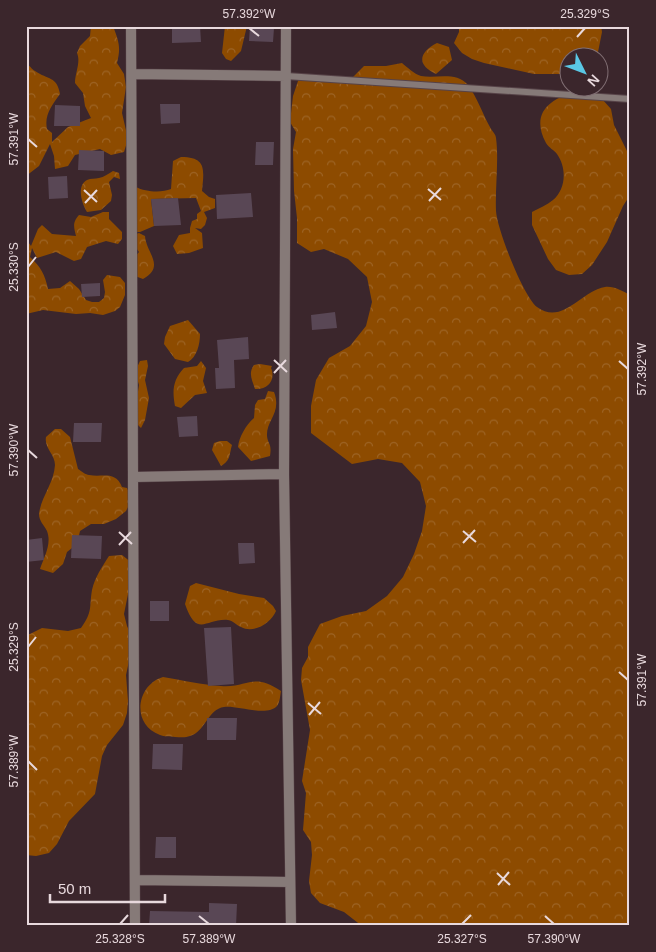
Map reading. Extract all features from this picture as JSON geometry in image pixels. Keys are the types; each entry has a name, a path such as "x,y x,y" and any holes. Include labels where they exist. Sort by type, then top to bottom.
{"street":[{"path":"132,26 135,926"},
{"path":"286,26 284,474 291,926"},
{"path":"132,74 286,76"},
{"path":"134,476 284,474"},
{"path":"135,880 290,882"}],"lane":[{"path":"286,76 630,99"}],"green space":[{"path":"91,26 113,26 118,41 119,53 117,63 124,74 126,87 122,113 128,139 124,152 111,155 100,149 75,155 68,166 55,169 54,156 50,144 39,166 26,176 28,110 26,64 54,81 59,88 60,94 52,106 46,124 47,129 52,133 52,142 68,127 91,118 85,106 83,93 75,83 77,53 80,46 90,36"},
{"path":"225,26 247,26 241,51 231,61 226,59 222,53"},
{"path":"459,26 601,26 602,32 599,48 558,48 558,74 534,74 472,59 462,53 454,43 459,32"},
{"path":"437,43 449,47 452,60 436,74 425,67 422,58 426,50"},
{"path":"402,63 421,76 458,78 468,85 474,95 496,137 497,220 518,277 537,307 546,312 563,310 588,294 605,287 615,288 630,295 630,926 362,926 344,912 320,903 311,893 309,881 312,855 311,842 303,830 306,793 302,781 310,730 301,680 302,668 308,657 308,647 320,624 342,616 366,611 387,596 403,577 422,531 426,506 420,482 402,463 378,459 352,464 311,433 311,406 316,380 329,358 350,346 366,326 372,302 367,277 348,259 324,249 311,252 297,243 293,149 296,132 290,122 293,96 299,78 353,77 364,66 386,66"},
{"path":"559,98 602,99 611,109 614,125 630,157 630,195 607,242 592,265 582,274 569,275 556,270 548,259 532,225 532,212 553,200 561,190 564,178 560,160 546,143 540,123 545,109"},
{"path":"181,157 196,159 200,162 203,171 202,191 215,199 215,208 204,212 207,218 205,225 201,229 195,228 202,233 203,248 189,253 177,254 173,246 179,235 190,233 192,221 197,219 197,214 201,211 196,198 151,199 154,226 140,232 134,232 136,187 153,191 171,189 173,161"},
{"path":"113,171 119,173 120,179 114,177 109,182 112,195 111,201 101,210 87,212 81,195 82,186 88,179 103,177"},
{"path":"103,212 109,212 109,219 122,232 122,239 118,244 106,241 87,247 81,259 74,261 56,252 37,258 32,248 30,257 42,272 48,289 60,288 70,281 79,289 86,300 92,302 99,302 104,298 103,280 107,275 120,277 125,283 125,295 120,307 103,315 43,310 26,314 26,239 31,246 38,229 42,225 52,234 76,236 74,223 79,215 91,217"},
{"path":"139,233 145,236 154,264 150,274 143,279 135,276 135,257 139,252 132,242 136,234"},
{"path":"188,320 200,334 194,357 188,362 175,359 164,344 170,326"},
{"path":"147,360 148,366 145,380 149,398 145,420 141,428 136,423 139,385 135,372 140,361"},
{"path":"201,361 206,368 203,381 207,393 195,395 181,408 175,406 174,390 178,377 184,368 197,366"},
{"path":"254,365 272,366 272,380 264,388 255,389 251,371"},
{"path":"268,391 274,392 276,399 275,411 267,430 267,439 271,449 270,456 251,461 238,447 243,431 254,418 255,405 258,400 265,399"},
{"path":"55,429 61,429 70,437 78,469 88,475 116,478 122,487 127,488 132,499 126,511 116,519 104,524 91,524 80,531 77,544 67,552 63,564 53,573 40,569 49,541 47,531 39,514 55,465 46,437"},
{"path":"227,441 232,445 228,459 221,466 212,450 214,443"},
{"path":"122,555 132,563 124,614 132,637 134,650 126,675 127,713 123,725 107,745 102,756 95,794 69,821 57,844 49,853 36,856 26,855 26,636 42,628 68,631 81,628 89,613 92,590 99,572 109,556"},
{"path":"196,583 264,598 276,611 270,620 262,626 251,629 246,629 228,620 198,624 189,615 185,604 190,586"},
{"path":"163,677 221,686 263,682 281,691 277,706 272,709 259,711 224,707 214,712 195,734 188,737 165,736 151,730 144,723 140,705 147,688 154,681"}],"building":[{"path":"172,26 200,26 201,42 172,43"},
{"path":"250,26 274,28 273,42 249,41"},
{"path":"160,104 180,104 180,123 161,124"},
{"path":"55,105 80,106 80,126 54,126"},
{"path":"256,142 274,142 273,165 255,165"},
{"path":"79,150 104,151 104,171 78,170"},
{"path":"67,176 68,198 49,199 48,177"},
{"path":"251,193 253,217 217,219 216,195"},
{"path":"178,198 181,225 154,226 151,199"},
{"path":"100,283 100,296 82,297 81,284"},
{"path":"335,312 337,328 312,330 311,315"},
{"path":"248,337 249,359 234,360 235,388 216,389 215,368 219,368 217,340"},
{"path":"197,416 198,436 179,437 177,417"},
{"path":"74,423 102,423 101,442 73,442"},
{"path":"72,535 102,536 101,559 71,558"},
{"path":"42,538 44,560 26,562 26,540"},
{"path":"238,543 254,543 255,563 239,564"},
{"path":"150,601 169,601 169,621 150,621"},
{"path":"231,627 234,684 208,686 204,628"},
{"path":"207,718 237,718 236,740 207,740"},
{"path":"153,744 183,744 182,770 152,769"},
{"path":"156,837 176,837 176,858 155,858"},
{"path":"209,903 237,904 236,926 149,926 150,911 209,912"}]}
